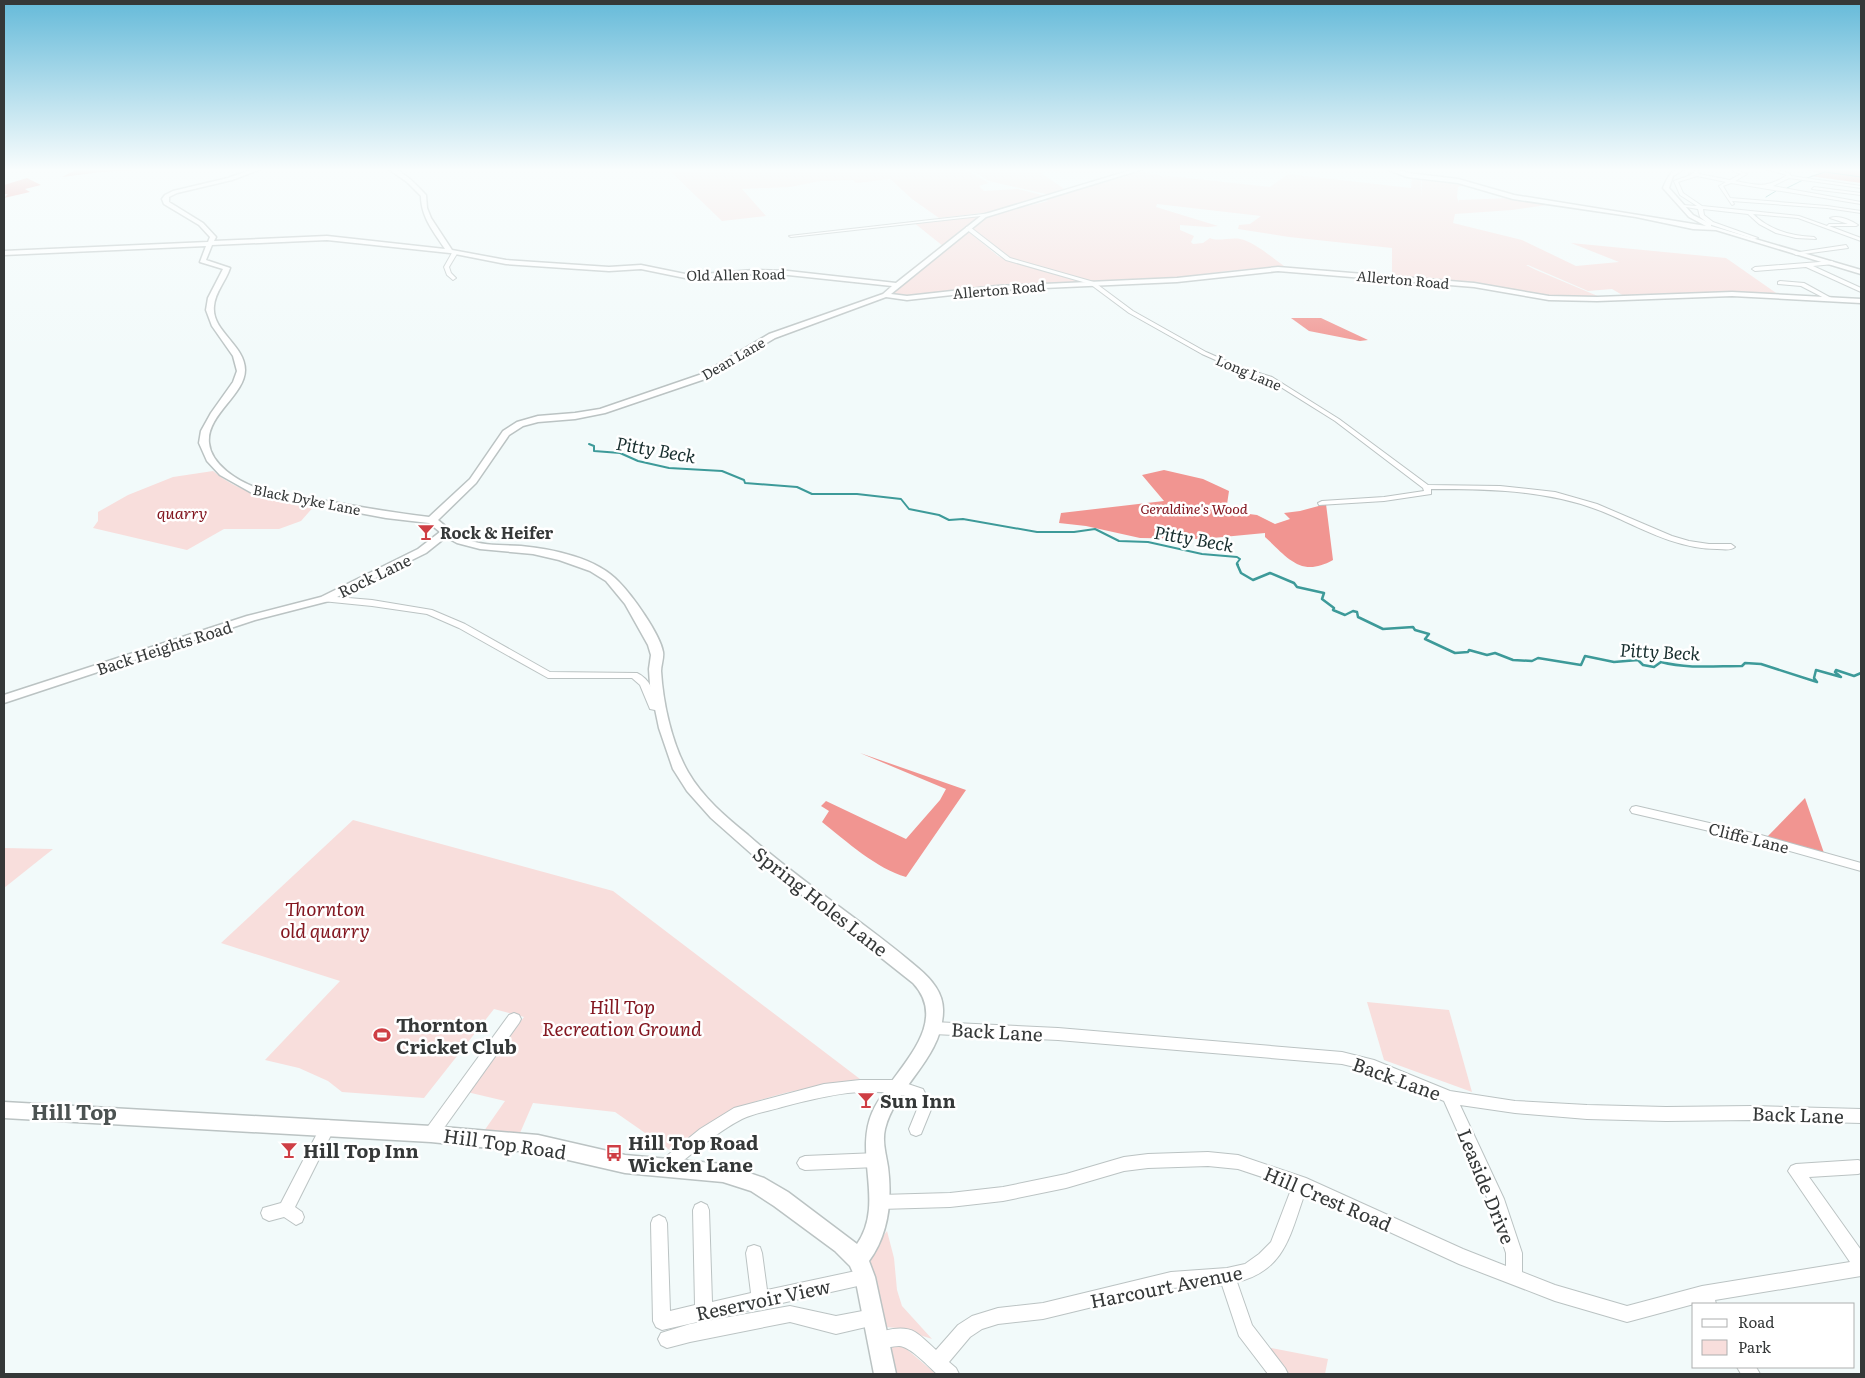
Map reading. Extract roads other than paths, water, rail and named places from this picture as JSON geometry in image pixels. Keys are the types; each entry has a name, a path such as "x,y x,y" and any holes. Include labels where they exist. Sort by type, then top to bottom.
{"street":[{"path":"209,232 213,239 210,244"},
{"path":"438,232 452,251 446,267 453,278"},
{"path":"791,236 824,232"},
{"path":"885,295 963,232"},
{"name":"Long Lane","path":"974,232 1008,259 1090,283 1131,312 1204,353 1238,368 1270,378 1337,420 1426,487"},
{"path":"1730,232 1861,272"},
{"path":"1739,232 1756,238"},
{"path":"1784,232 1811,238"},
{"path":"1842,232 1861,240"},
{"name":"Old Allen Road","path":"4,253 327,238 452,251 506,262 609,269 640,267 690,277 754,272 788,273 898,285"},
{"name":"Black Dyke Lane","path":"210,244 202,261 223,266 227,270 216,288 210,310 213,320 235,354 241,370 238,380 206,432 204,442 215,464 235,482 255,491 386,515 432,520"},
{"path":"1796,253 1846,247"},
{"path":"1755,268 1832,263"},
{"path":"1805,265 1861,290"},
{"name":"Allerton Road","path":"885,295 907,298 990,289 1176,280 1278,269 1474,285 1549,298 1597,299 1732,294 1861,301"},
{"path":"1780,283 1802,284 1830,299"},
{"name":"Dean Lane","path":"432,520 438,512 473,481 506,433 520,424 550,417 576,416 602,411 690,382 704,376 751,346 772,336 885,295"},
{"path":"1322,503 1424,494 1428,492 1426,487 1501,488 1573,498 1604,509 1653,532 1694,546 1712,548 1732,547"},
{"name":"Spring Holes Lane","path":"432,520 453,537 492,547 533,551 562,558 601,572 620,588 650,636 657,652 654,668 660,708 679,769 687,782 707,807 758,853 896,959 923,983 932,994 935,1011 933,1028 924,1052 896,1086 875,1130 880,1202 874,1234 861,1268"},
{"name":"Rock Lane","path":"325,599 422,551 446,532"},
{"path":"325,599 372,603 429,612 462,626 548,675 634,675 640,677 644,683 654,707 660,708"},
{"name":"Back Heights Road","path":"4,699 251,618 325,599"},
{"name":"Cliffe Lane","path":"1636,810 1788,846 1861,867"},
{"path":"431,1134 514,1019"},
{"name":"Back Lane","path":"933,1028 1058,1034 1342,1058 1369,1064 1449,1096 1515,1107 1562,1112 1752,1113 1861,1116"},
{"path":"662,1168 705,1134 739,1113 824,1090 860,1086 896,1086 918,1093 925,1107 916,1129"},
{"name":"Leaside Drive","path":"1449,1096 1496,1199 1514,1252 1514,1277"},
{"name":"Hill Top Road","path":"4,1110 431,1134 538,1144 625,1164 723,1173 757,1184 842,1244 861,1268"},
{"path":"269,1213 291,1213 328,1127"},
{"name":"Hill Crest Road","path":"880,1202 950,1200 1003,1194 1058,1183 1124,1164 1180,1159 1238,1162 1301,1183 1459,1256 1555,1294 1627,1314 1861,1268"},
{"path":"805,1163 877,1160"},
{"path":"1858,1167 1796,1171 1861,1263"},
{"name":"Harcourt Avenue","path":"937,1363 964,1332 978,1322 998,1316 1043,1311 1171,1280 1226,1276 1248,1271 1265,1260 1277,1247 1301,1183"},
{"path":"701,1210 704,1311"},
{"name":"Reservoir View","path":"659,1222 662,1321 760,1299 861,1268"},
{"path":"754,1253 760,1299"},
{"path":"861,1268 885,1374"},
{"path":"1226,1276 1245,1330 1279,1374"},
{"path":"667,1339 790,1314 836,1325 873,1318"},
{"path":"878,1341 898,1337 909,1338 950,1374"}],"waterway":[{"name":"Pitty Beck","path":"589,444 594,446 594,451 620,453 638,461 669,468 722,471 744,480 745,483 797,487 812,494 857,494 901,499 909,509 939,515 949,520 963,519 1037,532 1074,532 1095,529 1119,541 1148,542 1202,554 1237,557 1240,559 1237,563 1238,565"},
{"name":"Pitty Beck","path":"1237,564 1241,573 1253,580 1270,573 1294,583 1297,587 1324,593 1322,599 1334,608 1333,610 1345,615 1353,611 1357,612 1358,617 1383,629 1413,627 1415,630 1429,634 1425,639 1455,653 1468,652 1469,650 1487,655 1495,653 1513,660 1532,661 1538,658 1581,665 1585,656 1614,662 1638,660 1643,665 1654,667 1661,662 1681,666 1702,667 1742,666 1745,663 1761,664 1817,682 1814,678 1816,670 1841,677 1835,672 1836,670 1854,676 1861,673"}],"place":[{"name":"Rock & Heifer","path":"426,532"},
{"name":"Thornton Cricket Club","path":"382,1035"},
{"name":"Sun Inn","path":"866,1100"},
{"name":"Hill Top Inn","path":"289,1150"},
{"name":"Hill Top Road Wicken Lane","path":"614,1153"}],"district":[{"name":"Hill Top","path":"74,1110"}],"park label":[{"name":"Geraldine's Wood","path":"1194,508"},
{"name":"quarry","path":"182,512"},
{"name":"Thornton old quarry","path":"325,919"},
{"name":"Hill Top Recreation Ground","path":"622,1017"}]}
